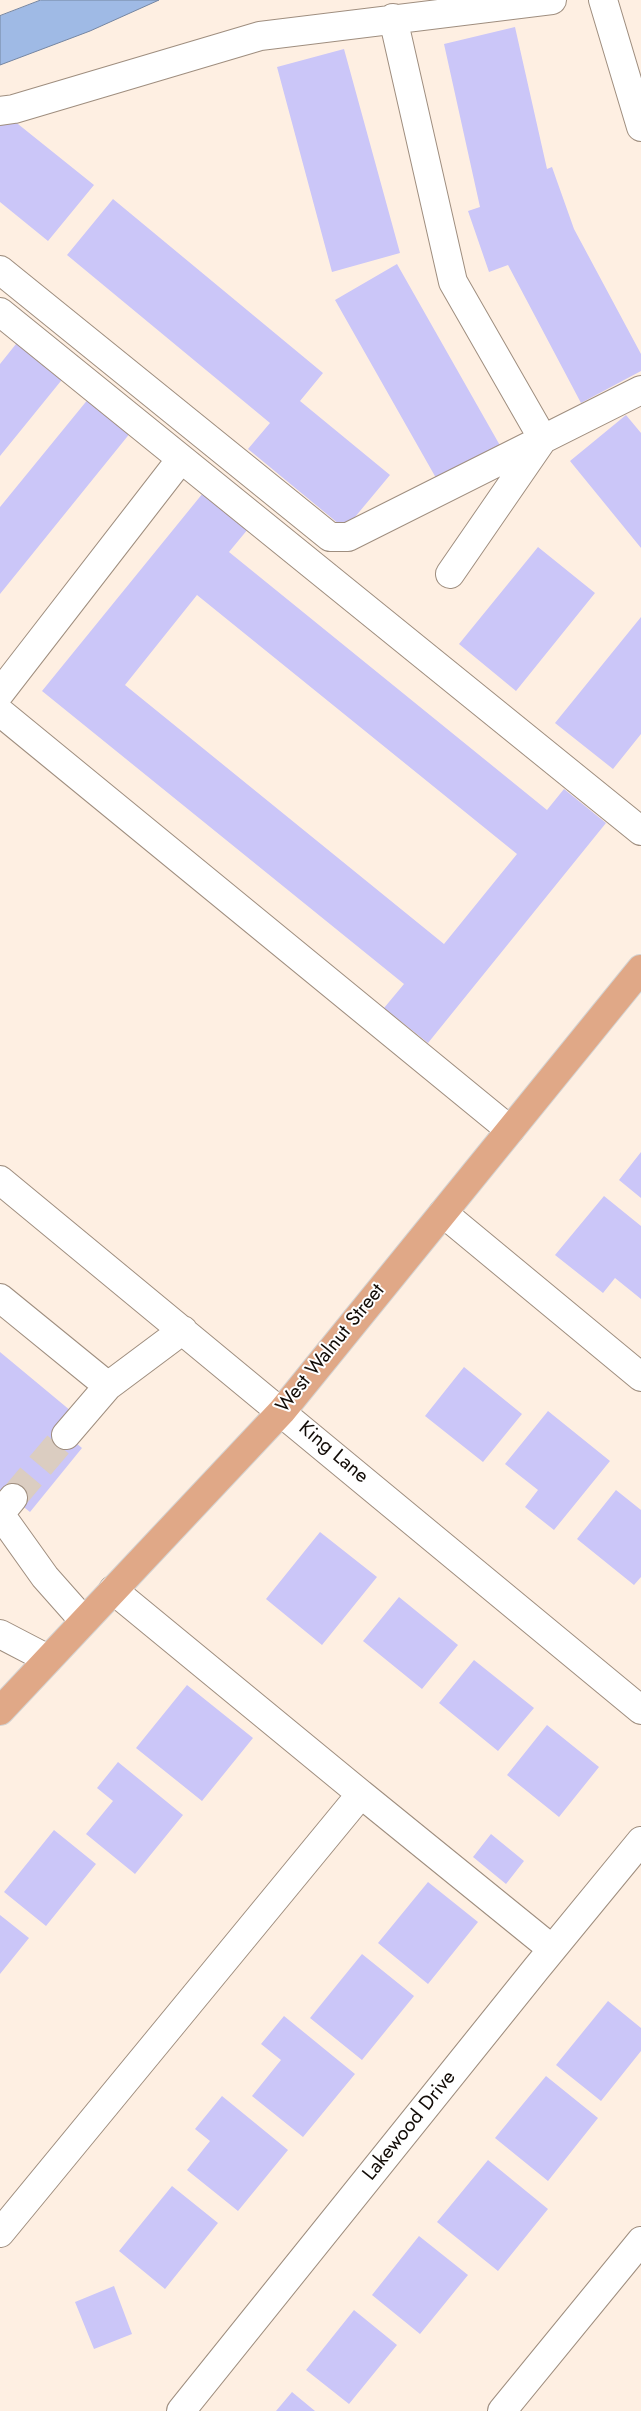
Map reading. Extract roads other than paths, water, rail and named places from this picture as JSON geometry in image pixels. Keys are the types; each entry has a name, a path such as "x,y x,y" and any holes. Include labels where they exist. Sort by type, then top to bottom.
{"main road":[{"name":"West Walnut Street","path":"0,1711 282,1411 641,969"}],"street":[{"path":"0,111 24,106 260,36 393,18 552,0"},
{"path":"603,0 640,122"},
{"path":"393,18 453,282 544,439"},
{"path":"0,270 330,537 348,537 641,390"},
{"path":"0,312 641,831"},
{"path":"450,574 544,439"},
{"path":"0,694 182,459"},
{"path":"0,712 510,1130"},
{"name":"King Lane","path":"0,1180 282,1411 641,1710"},
{"path":"443,1213 641,1377"},
{"path":"0,1298 108,1386"},
{"path":"66,1435 108,1386 183,1330"},
{"path":"13,1498 0,1514 45,1577 84,1621"},
{"path":"113,1590 552,1949"},
{"path":"0,1634 48,1659"},
{"path":"0,2233 361,1794"},
{"name":"Lakewood Drive","path":"180,2411 641,1841"},
{"path":"502,2411 641,2241"}],"water":[{"path":"41,0 159,0 90,31 0,65 0,16"}],"tunnel":[{"path":"13,1498 66,1435"}]}
